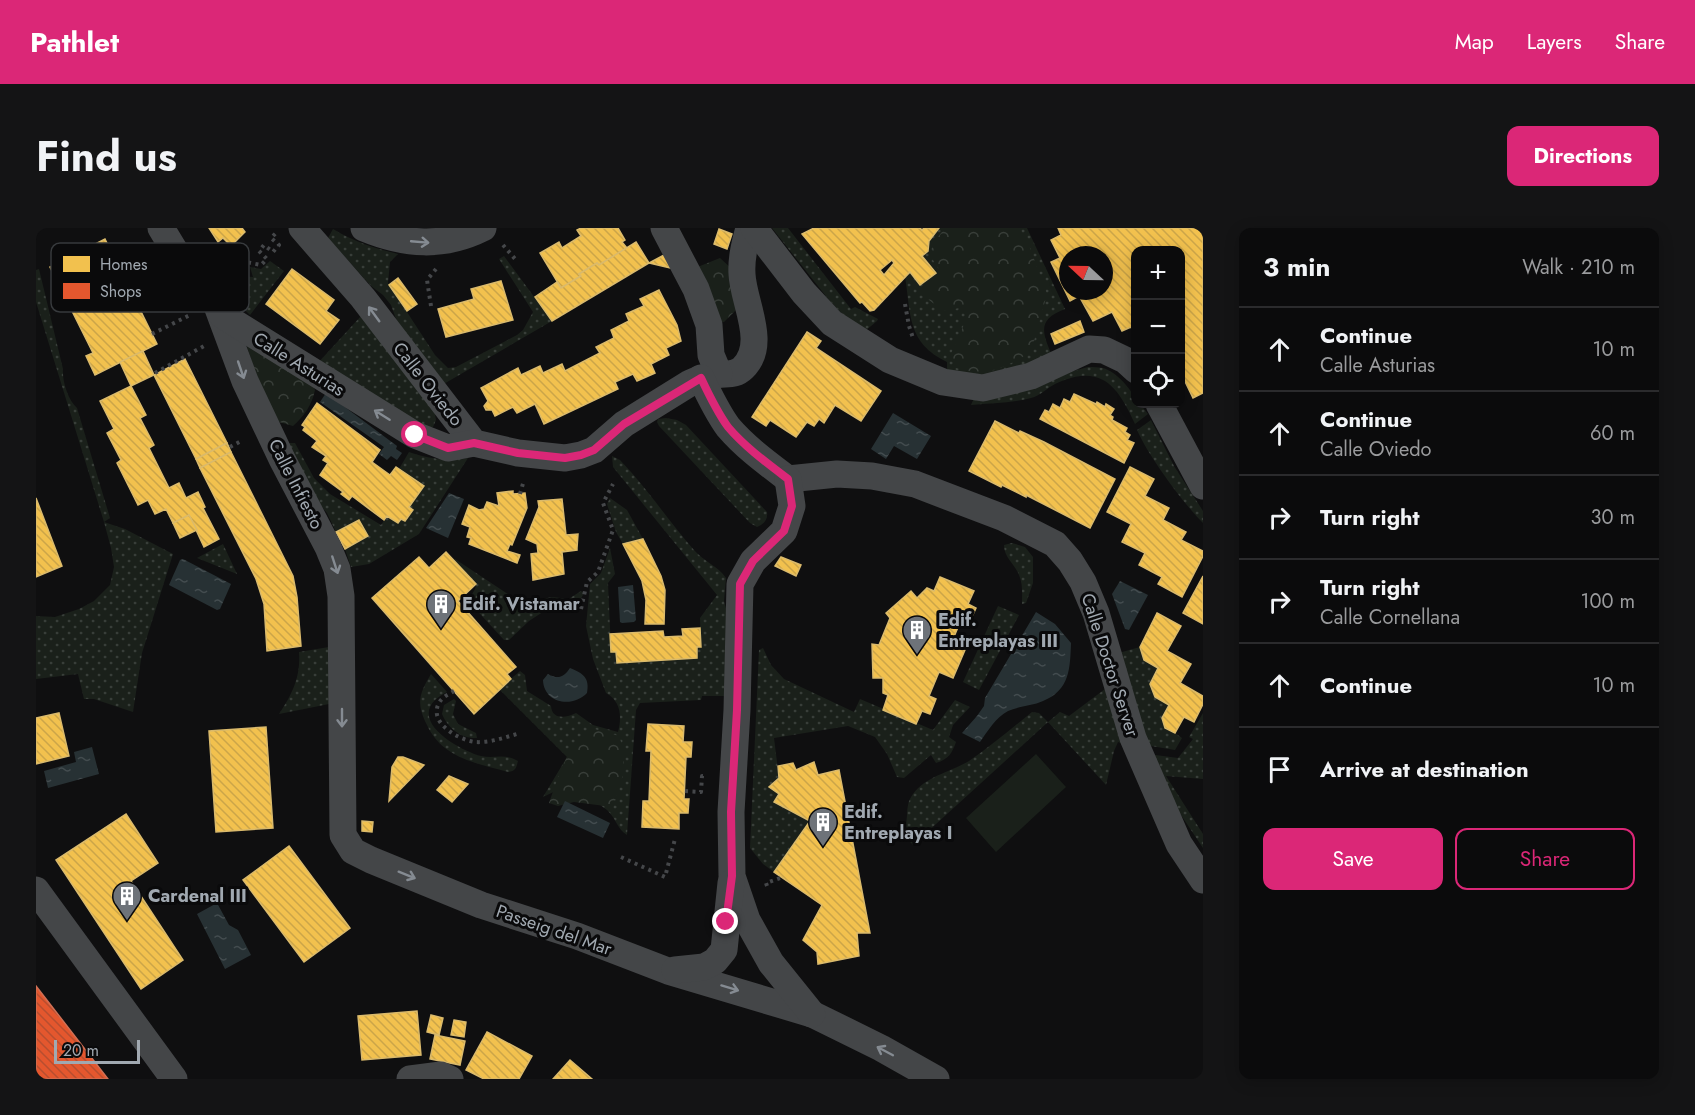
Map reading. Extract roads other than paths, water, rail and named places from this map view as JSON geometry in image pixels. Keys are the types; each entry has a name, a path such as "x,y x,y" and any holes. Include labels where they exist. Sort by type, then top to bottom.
{"street":[{"name":"Calle Asturias","path":"161,228 170,243"},
{"path":"364,228 413,241 436,243 468,236 483,228"},
{"path":"664,228 696,290 709,325 710,376 716,409 729,428 747,447 788,479 792,506 784,531 753,561 740,584 737,710 731,812 732,876 724,950 715,961 704,967 668,971"},
{"name":"Calle Oviedo","path":"291,229 363,298 474,443 518,453 565,458 594,450 624,424 710,376 731,375 743,368 752,351 754,328 742,277 742,257 749,228"},
{"path":"754,228 804,293 832,323 890,360 943,382 983,388 1030,376 1089,349 1104,350 1131,365"},
{"name":"Calle Infiesto","path":"226,312 245,381 337,569 341,596 342,660"},
{"name":"Calle Asturias","path":"241,312 415,435 448,448 474,443"},
{"path":"1161,408 1203,486"},
{"name":"Calle Doctor Server","path":"788,479 837,474 915,484 1004,518 1055,544 1070,561 1083,582 1096,613 1133,738 1179,844 1203,880"},
{"name":"Passeig del Mar","path":"342,660 343,835 353,851 481,905 577,936 668,971 812,1014 881,1048 936,1079"},
{"path":"732,876 747,920 771,963 812,1014"},
{"path":"36,890 174,1079"},
{"path":"410,1079 441,1075 450,1079"}],"water":[{"path":"326,393 397,446 396,449 402,453 397,460 391,456 387,460 379,454 384,447 320,402"},
{"path":"893,413 931,436 917,459 894,446 886,459 871,449"},
{"path":"449,493 464,499 448,538 426,528"},
{"path":"183,559 231,584 220,609 217,610 169,585 180,560"},
{"path":"1120,581 1148,595 1129,630 1125,629 1112,594"},
{"path":"633,585 636,620 622,623 620,622 618,587"},
{"path":"1036,612 1055,624 1071,643 1067,677 1059,691 1043,701 1012,709 1004,714 992,725 980,742 962,733 984,706 985,698"},
{"path":"570,668 584,677 587,683 587,693 574,701 554,699 548,694 543,680 548,674 560,677"},
{"path":"92,747 99,774 48,788 44,771 76,762 74,752"},
{"path":"565,801 610,823 603,838 557,817"},
{"path":"217,903 229,925 238,930 251,955 225,969 197,914"}],"place":[{"name":"Edif. Vistamar","path":"441,630"},
{"name":"Edif. Entreplayas III","path":"917,656"},
{"name":"Edif. Entreplayas I","path":"823,848"},
{"name":"Cardenal III","path":"127,922"}]}
